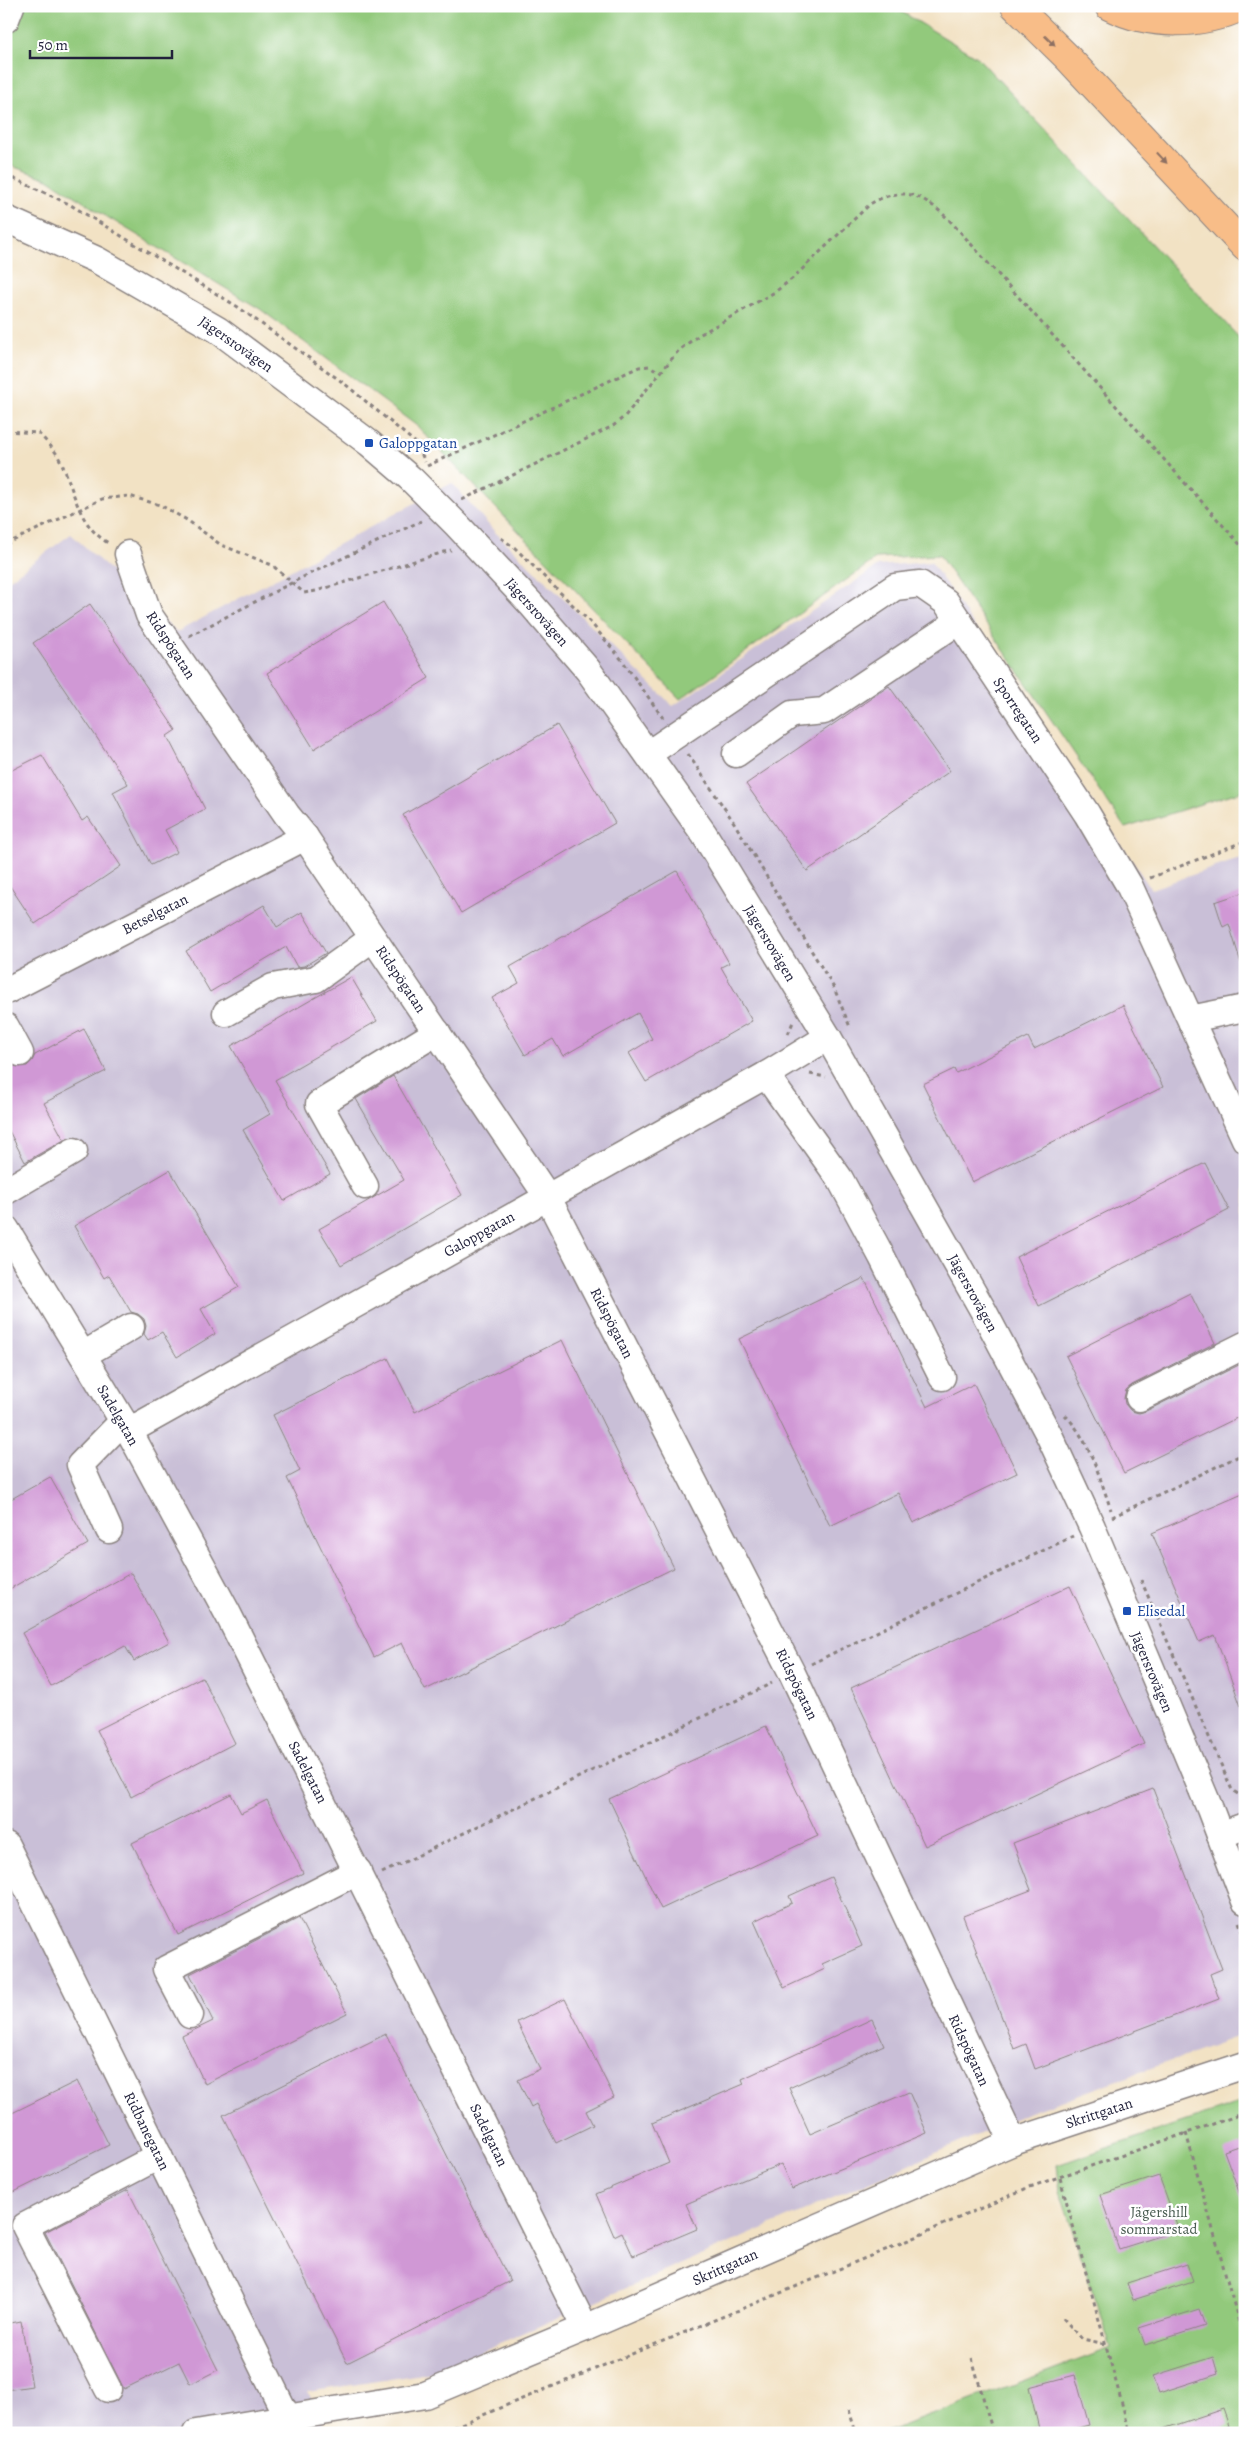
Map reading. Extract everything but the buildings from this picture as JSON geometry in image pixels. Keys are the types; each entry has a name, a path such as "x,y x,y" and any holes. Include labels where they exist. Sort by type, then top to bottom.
{"highway":[{"path":"1015,6 1066,57 1245,247"},
{"path":"1109,6 1145,19 1198,21 1225,15 1243,6"}],"street":[{"path":"6,19 11,6"},
{"name":"Jägersrovägen","path":"6,219 97,260 188,312 254,356 369,443 411,479 531,604 588,670 704,834 828,1037 984,1312 1050,1437 1102,1522 1245,1901"},
{"name":"Ridspögatan","path":"128,554 150,616 287,815 305,836 547,1196 792,1673 1012,2142"},
{"name":"Sporregatan","path":"648,754 895,587 920,584 946,602 1087,814 1129,885 1245,1139"},
{"path":"736,754 792,714 824,711 959,621"},
{"name":"Betselgatan","path":"6,991 305,836"},
{"path":"226,1013 273,987 316,979 373,938"},
{"path":"1192,1023 1200,1017 1245,1008"},
{"path":"6,1027 20,1053"},
{"path":"365,1186 319,1104 437,1032"},
{"name":"Galoppgatan","path":"109,1530 80,1465 126,1426 766,1075 828,1037"},
{"path":"766,1075 840,1179 882,1257 942,1377"},
{"path":"6,1192 74,1151"},
{"name":"Sadelgatan","path":"6,1229 126,1426 228,1614 585,2328"},
{"path":"83,1355 131,1327"},
{"path":"1139,1398 1245,1345"},
{"path":"1220,1836 1245,1826"},
{"name":"Ridbanegatan","path":"6,1845 287,2417"},
{"path":"190,2015 166,1969 360,1877"},
{"name":"Skrittgatan","path":"196,2433 425,2395 585,2328 1012,2142 1245,2065"},
{"path":"108,2389 25,2226 159,2156"}],"path":[{"path":"6,175 69,204 238,306 345,384 417,444 424,456"},
{"path":"459,502 614,426 625,416 659,372 679,350 699,336 775,292 793,278 870,204 882,197 896,193 910,194 925,199 949,220 1245,550"},
{"path":"426,466 639,367 650,366 659,372"},
{"path":"6,431 38,433 56,454 78,509 90,529 107,543 128,554"},
{"path":"6,544 102,499 129,496 160,505 187,520 221,545 272,564 304,593 316,591 455,548"},
{"path":"171,646 292,583 428,517"},
{"path":"1129,885 1245,841"},
{"path":"360,1877 792,1673 1245,1453"},
{"path":"1102,1522 1117,1526"},
{"path":"1137,1571 1232,1790 1245,1799"},
{"path":"439,2433 890,2248 1027,2188 1245,2113"},
{"path":"1186,2133 1245,2344"},
{"path":"1060,2178 1130,2433"},
{"path":"1063,2318 1082,2339 1106,2344"},
{"path":"972,2358 993,2433"},
{"path":"849,2410 856,2433"}],"shaded area":[{"path":"452,483 495,532 673,706 878,566 931,562 1151,889 1245,857 1245,2034 1030,2112 434,2372 308,2392 328,2433 6,2433 6,582 71,534 177,632"}],"green space":[{"path":"6,6 892,6 978,58 1245,344 1245,790 1125,828 939,555 877,558 680,699 417,426 260,309 48,179 6,164"},
{"name":"Jägershill sommarstad","path":"1245,2101 1245,2433 883,2433 1111,2348 1060,2192 1057,2165"}],"place":[{"name":"Galoppgatan","path":"369,443"},
{"name":"Elisedal","path":"1127,1611"}]}
